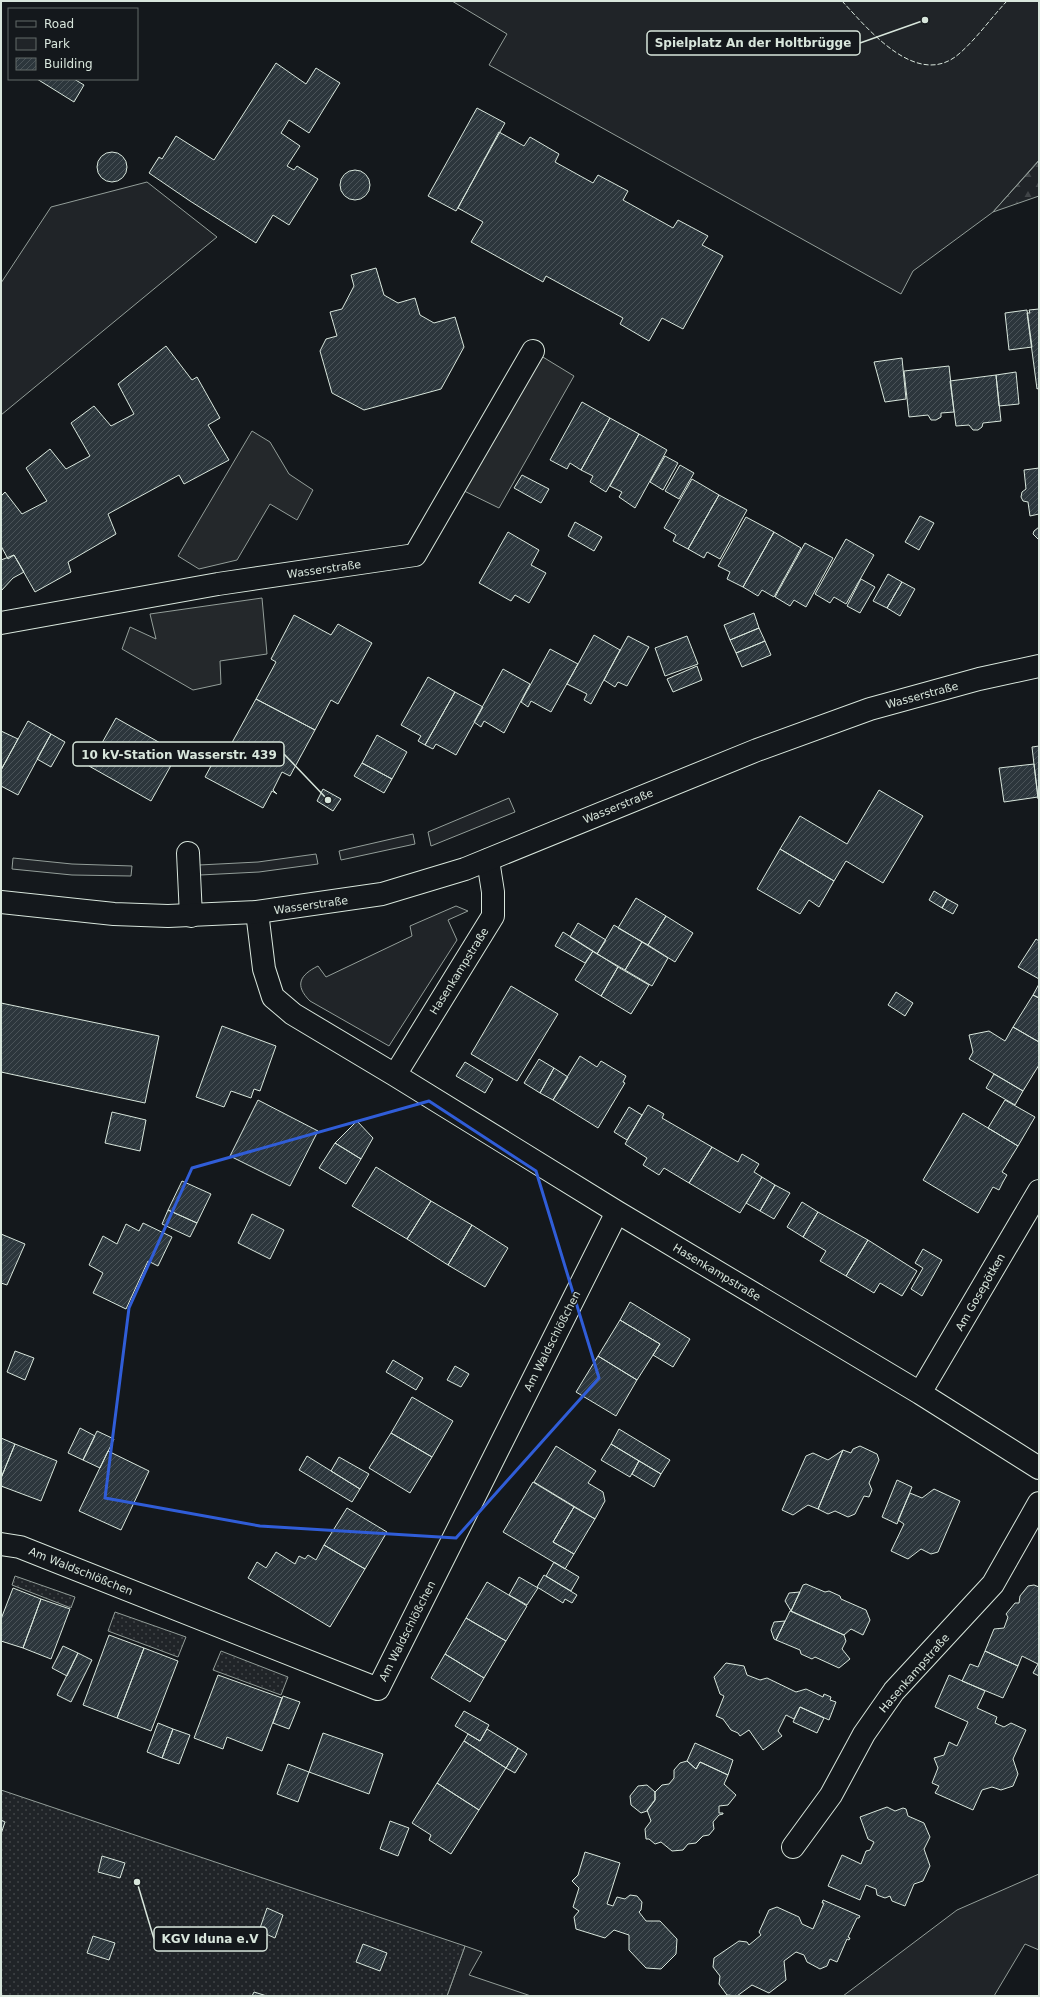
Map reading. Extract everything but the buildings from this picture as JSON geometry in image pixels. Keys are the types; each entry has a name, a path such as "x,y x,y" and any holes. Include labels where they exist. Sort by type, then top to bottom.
{"street":[{"name":"Wasserstraße","path":"1,623 218,584 415,555 533,351"},
{"name":"Wasserstraße","path":"1,902 114,914 191,916 257,912 382,894 465,869 757,750 870,709 979,679 1039,666"},
{"path":"188,853 191,916"},
{"name":"Hasenkampstraße","path":"395,1074 493,916 493,892 488,860"},
{"name":"Hasenkampstraße","path":"257,912 264,969 273,997 293,1014 395,1074 617,1212 920,1393 1039,1468"},
{"name":"Am Gosepötken","path":"920,1393 1039,1191"},
{"name":"Am Waldschlößchen","path":"1,1544 20,1547 378,1689 617,1212"},
{"name":"Hasenkampstraße","path":"793,1847 831,1795 864,1734 894,1691 993,1584 1039,1503"}],"highlighted area":[{"path":"429,1101 536,1171 599,1378 456,1538 260,1526 105,1498 129,1308 192,1168"}],"green space":[{"path":"452,1 1039,1 1039,160 993,212 913,271 901,294 489,65 507,34"},
{"path":"1039,160 1039,196 993,212 1037,163"},
{"path":"147,182 217,237 1,415 1,283 51,207"},
{"path":"509,798 515,812 431,846 428,832"},
{"path":"413,834 415,844 341,860 339,851"},
{"path":"316,854 318,864 259,872 200,875 199,865 258,862"},
{"path":"13,858 72,864 132,866 131,876 72,875 12,869"},
{"path":"456,906 468,911 448,920 457,940 389,1046 310,1001 302,990 301,981 303,977 312,969 318,966 326,977 412,936 410,926"},
{"path":"15,1576 75,1597 71,1608 12,1585"},
{"path":"115,1612 186,1637 178,1657 108,1631"},
{"path":"221,1651 288,1677 281,1695 213,1670"},
{"path":"1,1790 465,1946 447,1996 1,1996"},
{"path":"1039,1874 1039,1950 1025,1944 994,1996 843,1996 957,1910"},
{"path":"465,1946 482,1952 469,1975 531,1996 447,1996"}],"shaded area":[{"path":"533,351 574,376 499,508 454,486"},
{"path":"252,431 270,442 289,474 313,490 297,520 270,504 237,560 199,569 178,556"},
{"path":"262,598 267,654 220,661 221,684 193,690 122,649 130,627 156,639 150,614"}],"fence":[{"path":"842,1 880,40 895,52 911,61 928,65 944,63 960,53 1007,1"}],"place":[{"name":"Spielplatz An der Holtbrügge","path":"925,20"},
{"name":"10 kV-Station Wasserstr. 439","path":"328,800"},
{"name":"KGV Iduna e.V","path":"137,1882"}]}
